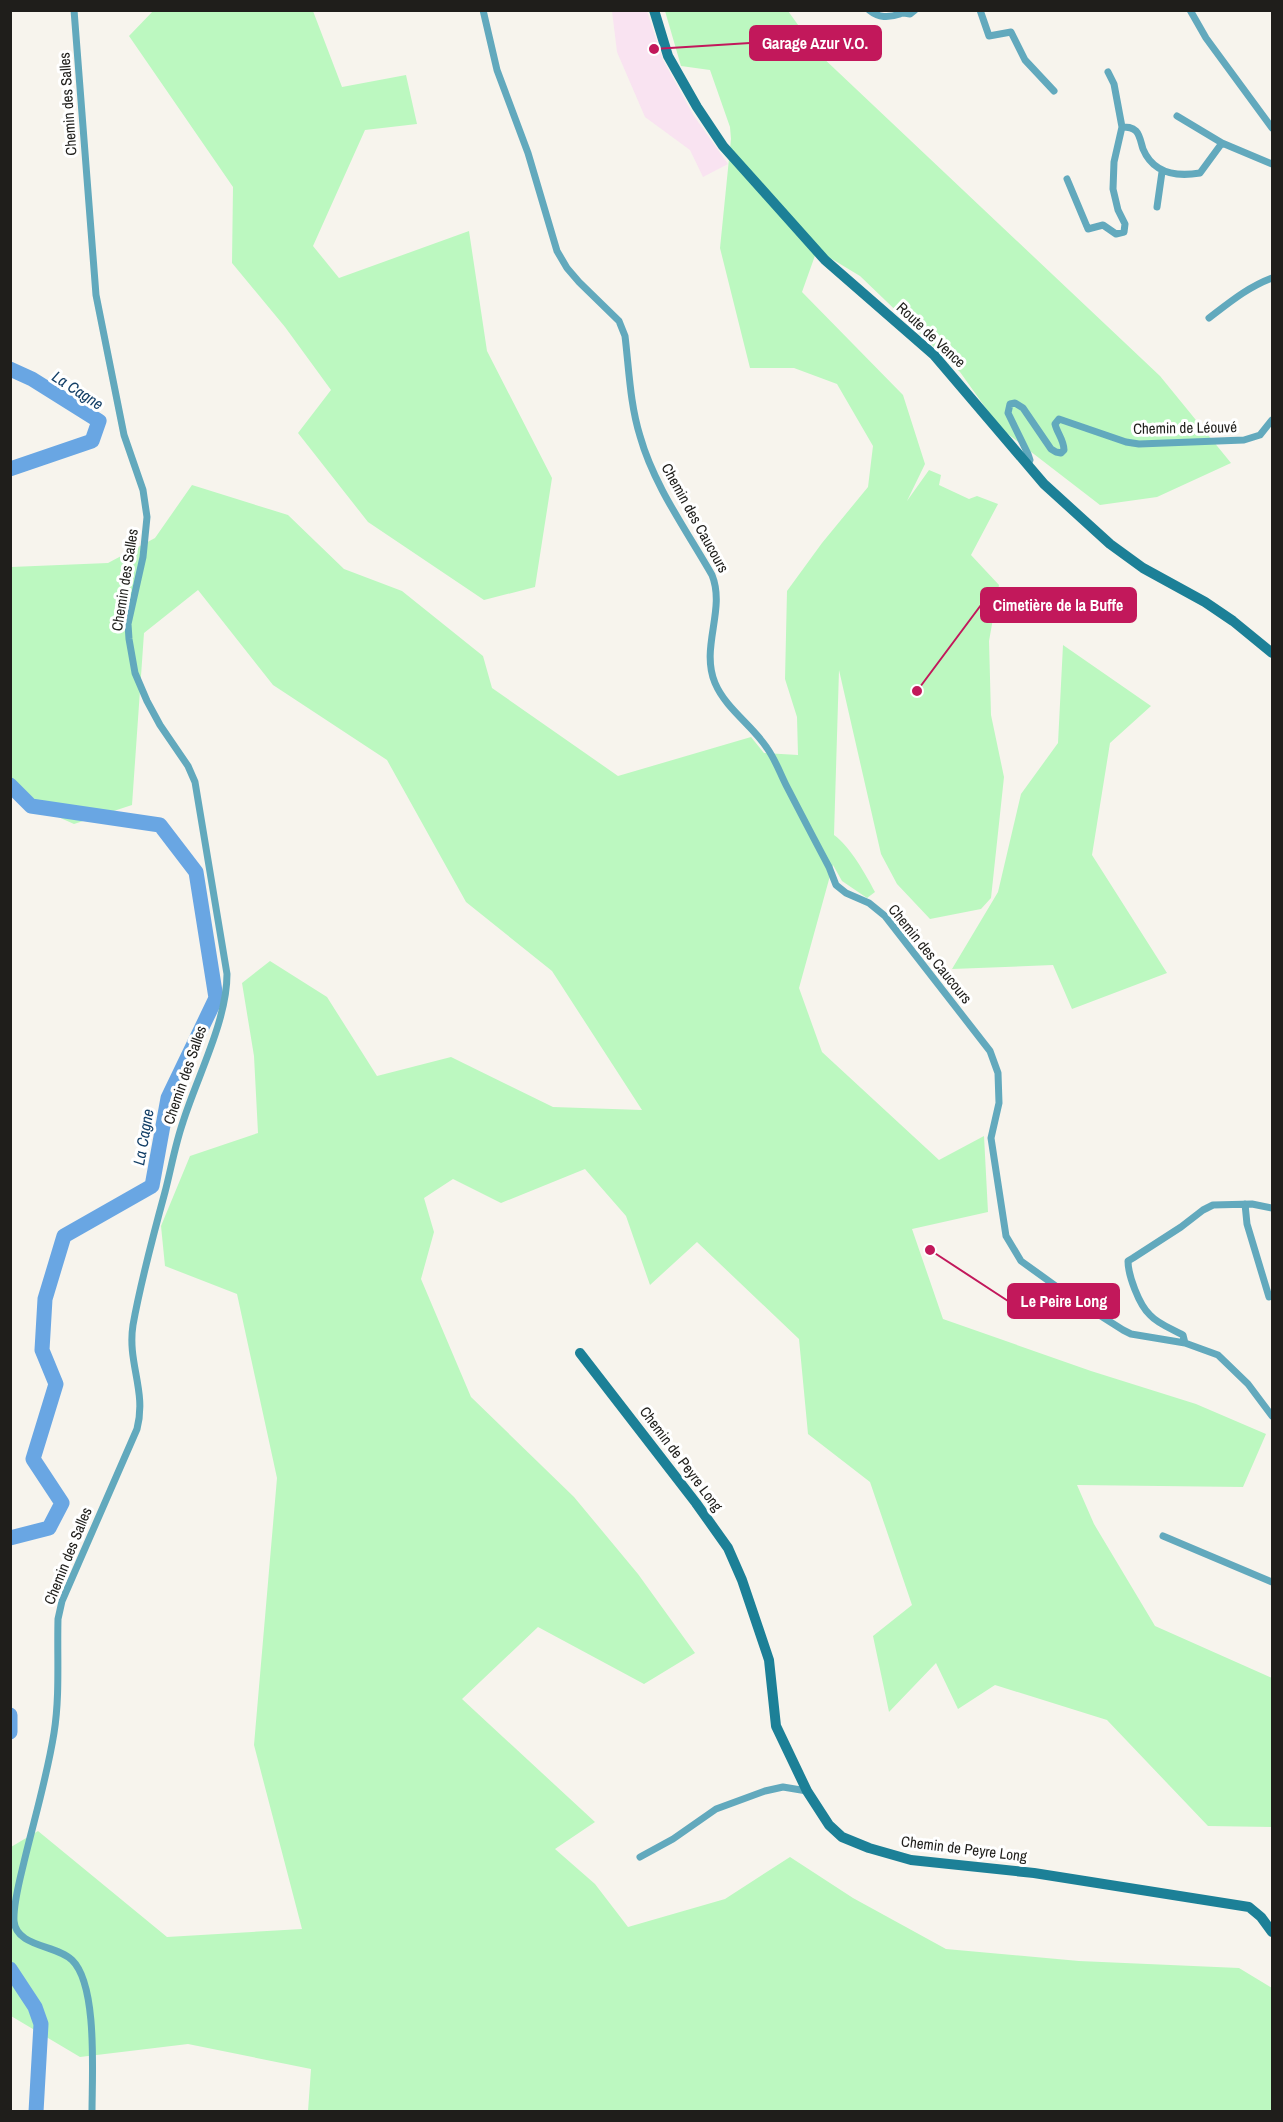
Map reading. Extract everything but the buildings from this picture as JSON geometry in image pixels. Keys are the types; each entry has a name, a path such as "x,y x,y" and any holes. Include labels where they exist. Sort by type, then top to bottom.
{"street":[{"name":"Chemin des Salles","path":"74,10 96,295 124,435 143,490 147,517 143,558 128,624 129,639 135,673 147,701 159,725 188,766 195,782 227,991 203,1069 183,1122 143,1273 132,1337 132,1355 141,1397 137,1428 62,1601 58,1619 54,1733 19,1883 14,1921 17,1932 29,1941 71,1959 81,1975 88,1999 92,2033 92,2112"},
{"name":"Chemin des Caucours","path":"483,10 497,70 528,153 557,251 567,268 619,321 622,327 634,414 645,451 666,496 717,587 709,651 710,668 716,685 728,703 767,748 829,867 836,885 846,893 869,903 885,916 990,1051 998,1073 999,1103 991,1138 1006,1236 1021,1261 1123,1330 1131,1334 1185,1343"},
{"name":"Route de Vence","path":"654,10 668,56 696,107 723,146 825,260 934,355 1044,483 1110,544 1143,568 1233,621 1272,653"},
{"path":"869,10 883,17 892,17 898,12 910,14 915,10"},
{"path":"980,10 989,36 1011,32 1025,60 1054,91"},
{"path":"1190,10 1206,38 1272,128"},
{"path":"1067,179 1088,229 1103,225 1116,234 1124,232 1125,224 1118,210 1113,189 1114,162 1122,127 1114,84 1108,72"},
{"path":"1177,116 1222,143 1272,164"},
{"path":"1122,127 1136,131 1144,152 1162,172 1200,173 1222,143"},
{"path":"1157,207 1162,172"},
{"path":"1209,318 1244,291 1272,278"},
{"name":"Chemin de Léouvé","path":"1028,465 1030,460 1028,454 1008,413 1010,404 1015,403 1023,408 1051,449 1061,453 1064,446 1056,430 1059,419 1125,442 1139,444 1244,440 1260,435 1272,420"},
{"path":"1272,1208 1245,1204 1214,1205 1203,1210 1128,1261 1128,1268 1136,1291 1148,1313 1183,1335 1185,1343 1218,1355 1248,1384 1272,1416"},
{"path":"1245,1204 1247,1224 1269,1297"},
{"name":"Chemin de Peyre Long","path":"580,1353 728,1548 769,1660 776,1726 807,1791 829,1825 842,1837 869,1848 911,1860 1035,1873 1249,1907 1261,1917 1272,1932"},
{"path":"1163,1536 1272,1582"},
{"path":"640,1857 673,1839 716,1809 765,1791 783,1787 807,1791"}],"shaded area":[{"path":"612,11 647,11 663,60 694,116 728,164 703,177 690,150 645,117 617,52"}],"green space":[{"path":"154,10 313,11 342,87 406,75 417,124 365,130 313,246 339,278 469,231 487,351 552,478 535,587 484,600 368,522 298,433 331,390 285,327 232,263 233,187 129,36"},
{"path":"665,11 788,11 819,54 1160,376 1231,463 1157,497 1100,505 1000,428 960,372 860,276 817,250 802,292 903,395 925,464 907,501 929,470 941,475 939,485 969,499 977,496 998,504 971,555 999,585 989,641 991,715 1004,777 991,898 981,909 930,919 897,884 881,854 839,670 834,835 852,853 875,892 867,898 842,881 833,865 799,988 822,1052 939,1160 984,1136 988,1212 912,1229 943,1319 1091,1371 1196,1404 1266,1434 1243,1487 1077,1485 1094,1524 1155,1626 1272,1678 1272,1827 1208,1826 1107,1720 995,1685 958,1709 936,1663 889,1712 873,1636 912,1605 870,1482 808,1434 799,1339 697,1242 650,1285 626,1216 585,1169 501,1203 453,1179 424,1198 434,1232 421,1279 471,1397 574,1497 638,1574 695,1653 644,1684 538,1627 462,1699 595,1822 555,1849 595,1884 628,1927 725,1899 790,1857 853,1898 946,1949 1079,1961 1239,1968 1272,1988 1272,2111 308,2111 311,2069 188,2044 80,2057 11,2016 11,1847 38,1831 167,1937 302,1929 254,1745 277,1478 237,1294 165,1266 161,1226 190,1156 258,1133 254,1056 242,983 270,961 327,997 377,1076 451,1057 553,1107 642,1110 552,971 466,902 387,760 273,685 198,590 144,633 132,805 74,824 11,796 11,567 108,563 155,538 192,485 288,515 344,569 402,591 483,656 492,688 618,776 751,737 764,753 798,755 797,717 785,679 787,591 822,543 868,487 873,446 837,384 794,368 750,368 720,248 731,139 730,127 710,70 681,66"},
{"path":"1063,645 1151,706 1110,743 1092,855 1167,973 1072,1009 1053,965 952,969 998,892 1021,794 1058,743"}],"waterway":[{"name":"La Cagne","path":"10,369 32,379 99,421 92,441 10,469"},
{"name":"La Cagne","path":"10,785 31,806 160,825 196,872 216,998 168,1098 152,1186 64,1236 45,1299 42,1350 56,1384 33,1459 62,1503 49,1528 10,1538"},
{"name":"La Cagne","path":"10,1715 10,1732"},
{"name":"La Cagne","path":"10,1969 35,2007 41,2024 36,2112"}],"place":[{"name":"Garage Azur V.O.","path":"654,49"},
{"name":"Cimetière de la Buffe","path":"917,691"},
{"name":"Le Peire Long","path":"930,1250"}]}
